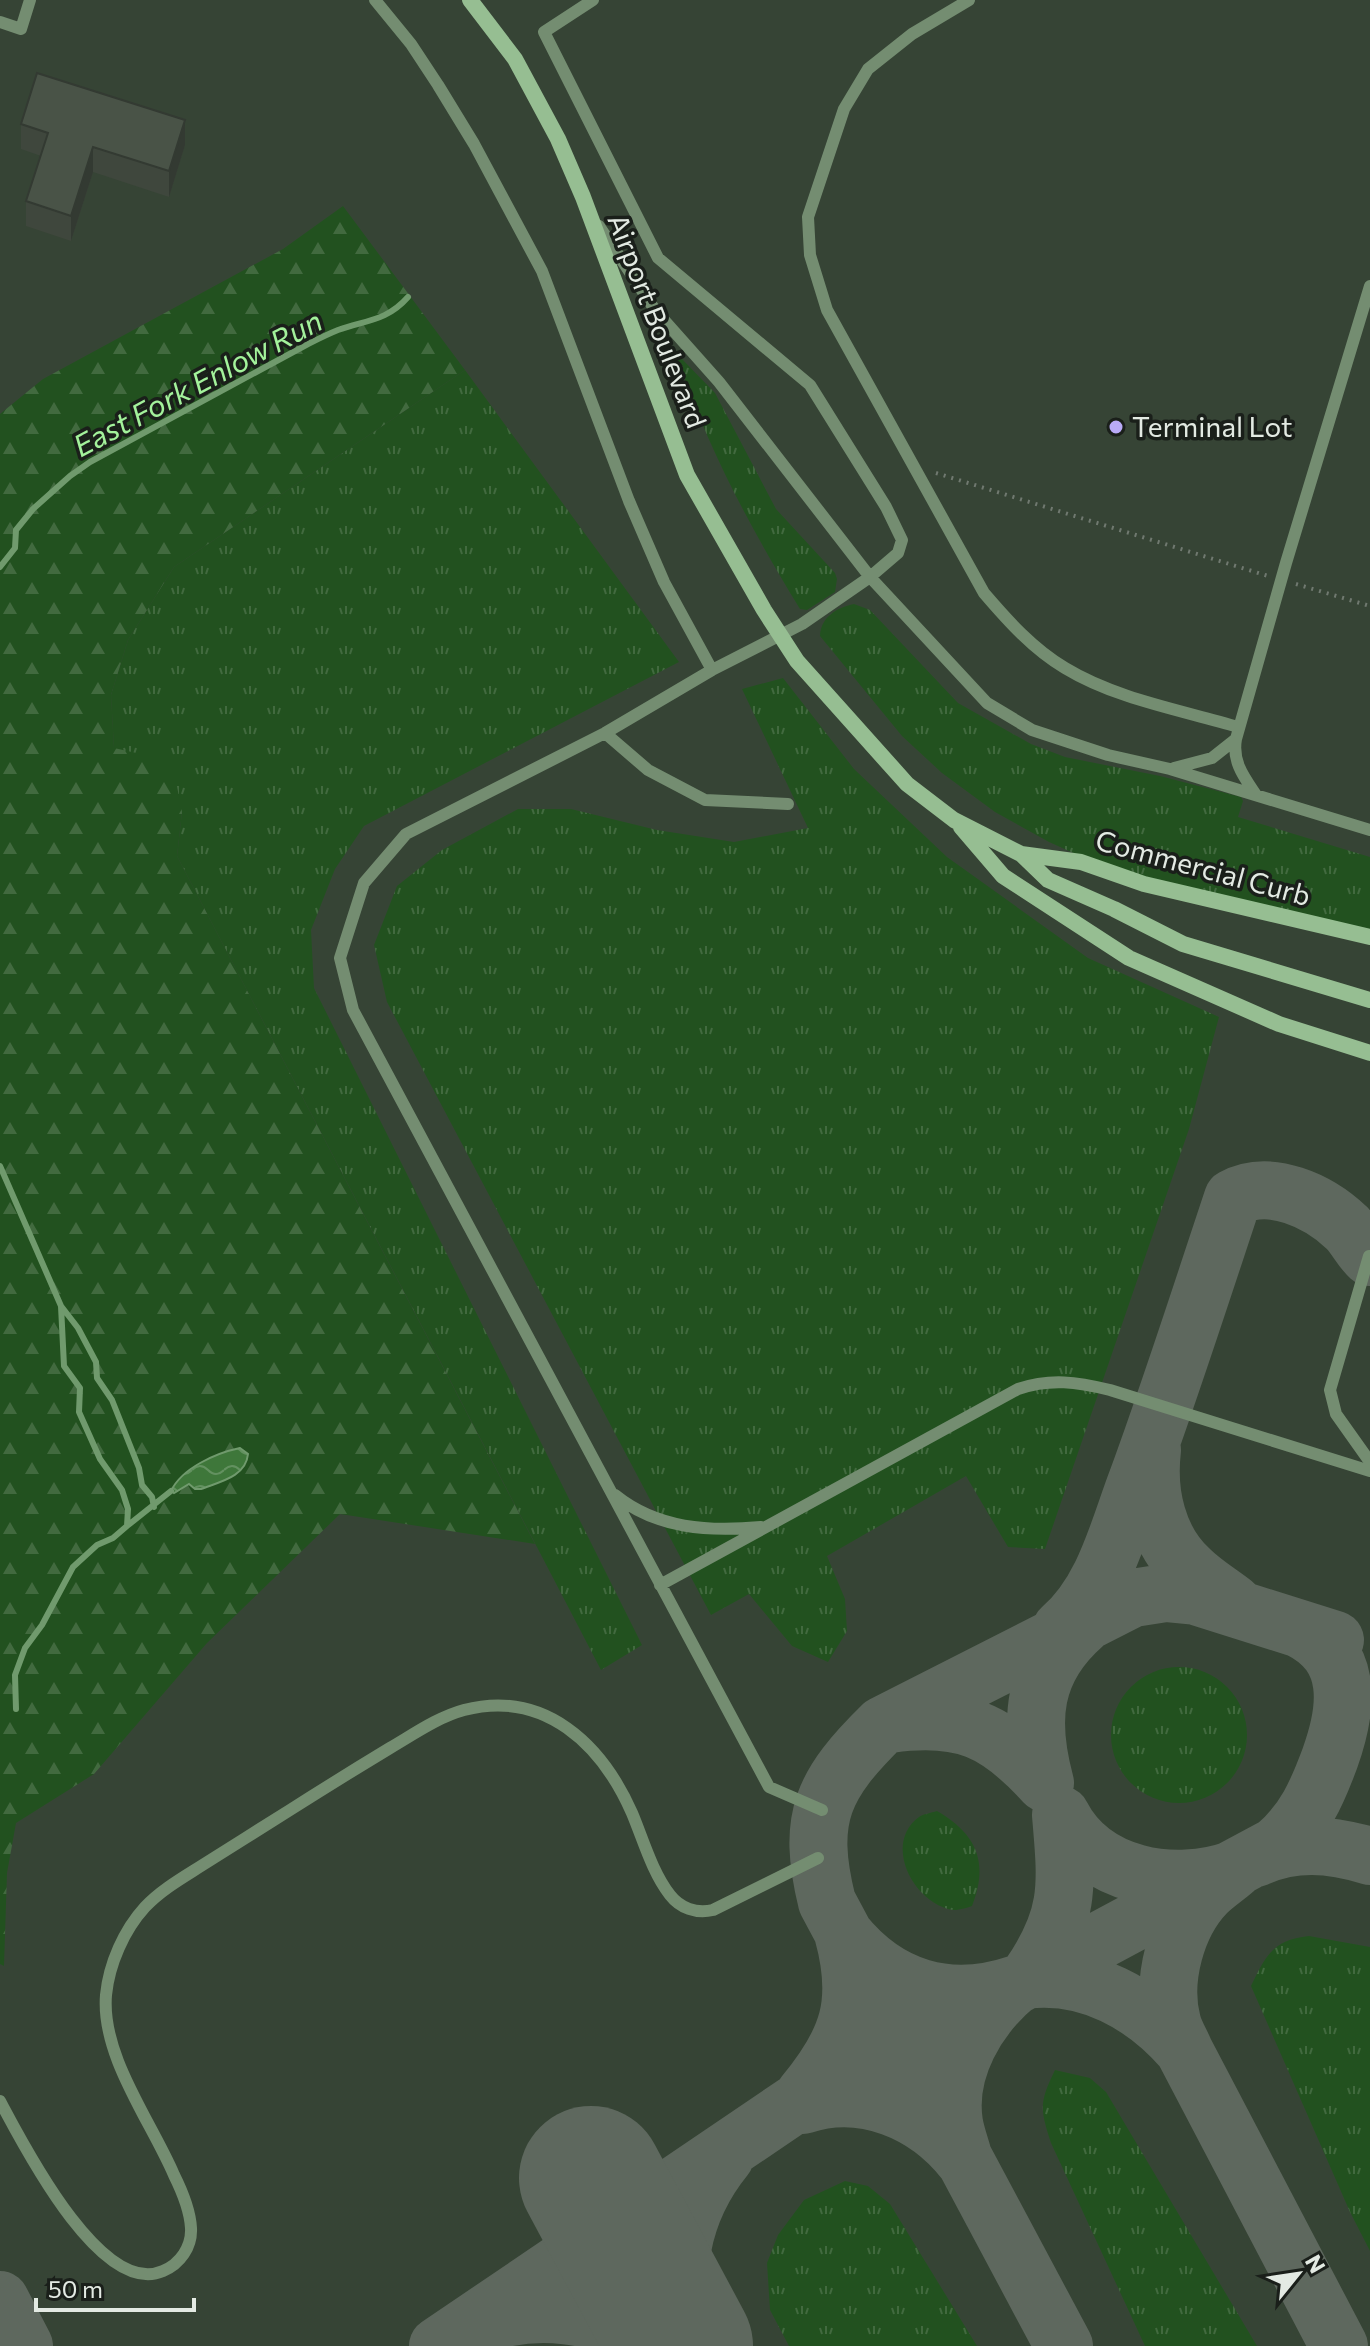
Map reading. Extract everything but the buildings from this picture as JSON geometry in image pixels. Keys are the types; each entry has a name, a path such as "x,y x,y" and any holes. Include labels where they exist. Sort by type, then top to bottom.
{"street":[{"name":"Airport Boulevard","path":"470,0 515,59 558,139 588,209 687,475 764,610 797,661 907,784 954,820"},
{"path":"954,820 1021,854 1048,880 1183,944 1370,1000"},
{"path":"954,820 1003,876 1129,958 1279,1024 1370,1053"},
{"name":"Commercial Curb","path":"1021,854 1081,862 1144,884 1370,937"}],"lane":[{"path":"0,22 21,29 30,0"},
{"path":"375,0 411,44 438,85 474,144 542,271 635,515 675,604 712,670"},
{"path":"593,0 544,32 658,258 810,385 886,507 902,540 898,553 870,577 802,624 712,670 605,733 406,834 364,883 340,958 353,1010 769,1787 822,1810"},
{"path":"969,0 912,34 868,69 844,109 808,217 810,255 827,310 984,593 1012,624 1039,650 1064,668 1097,685 1237,733"},
{"path":"588,209 655,310 719,382 870,577 987,703 1032,730 1108,755 1170,769 1370,830"},
{"path":"1256,795 1236,762 1237,733 1370,286"},
{"path":"605,733 648,770 705,800 788,804"},
{"path":"1170,769 1212,758 1237,733"},
{"path":"1369,1256 1330,1390 1336,1414 1370,1462"},
{"path":"660,1585 1018,1389 1050,1380 1076,1381 1110,1390 1370,1471"},
{"path":"610,1490 634,1509 670,1523 715,1529 768,1526"},
{"path":"0,2101 48,2185 98,2249 137,2273 158,2273 175,2264 183,2256 191,2239 190,2218 171,2168 121,2067 107,2022 106,1993 125,1935 145,1908 170,1886 414,1734 462,1711 491,1706 530,1710 581,1737 615,1779 669,1894 687,1908 697,1912 713,1910 818,1858"}],"path":[{"path":"914,466 1370,606"}],"shaded area":[{"path":"0,0 1370,0 1370,2346 0,2346"}],"green space":[{"path":"343,206 465,370 174,567 128,640 111,695 114,748 172,761 182,812 177,856 535,1544 340,1514 207,1643 94,1774 16,1823 7,1873 4,1966 0,1964 0,414 43,379 283,249"},
{"path":"682,359 715,393 776,509 835,573 835,592 807,610 800,609 732,488 690,393 678,360"},
{"path":"465,370 679,662 364,826 335,869 311,930 314,988 642,1645 601,1670 177,856 182,812 114,749 111,695 128,640 174,567"},
{"path":"854,604 870,610 958,703 1031,744 1065,757 1160,776 1241,797 1243,801 1238,817 1370,857 1370,929 1152,882 1089,860 995,812 942,773 902,736 820,636 823,624 831,614"},
{"path":"783,678 854,769 947,857 1088,958 1219,1017 1189,1129 1045,1549 1008,1547 966,1476 827,1556 845,1599 847,1631 828,1662 792,1646 749,1594 711,1615 387,1002 374,945 397,886 442,850 518,809 571,809 657,830 734,842 808,828 742,689"},
{"path":"1179,1667 1205,1672 1227,1687 1242,1709 1247,1735 1242,1761 1227,1783 1205,1798 1179,1803 1153,1798 1131,1783 1116,1761 1111,1735 1116,1709 1131,1687 1153,1672"},
{"path":"937,1811 962,1830 976,1851 979,1876 970,1907 953,1910 926,1897 915,1885 903,1857 903,1842 908,1829 921,1816"},
{"path":"1309,1936 1370,1947 1370,2251 1251,1986 1272,1951 1287,1941"},
{"path":"1055,2070 1090,2078 1106,2092 1257,2346 1145,2346 1051,2143 1043,2106"},
{"path":"845,2181 868,2186 890,2204 977,2346 789,2346 770,2310 767,2263 778,2235 804,2200"}],"water":[{"path":"240,1448 248,1454 246,1462 230,1478 201,1489 189,1484 174,1493 171,1491 191,1469"}],"waterway":[{"name":"East Fork Enlow Run","path":"0,567 15,548 16,530 33,509 90,462 312,342 392,311 408,297"},
{"name":"East Fork Enlow Run","path":"0,1166 61,1306 64,1366 80,1388 79,1412 100,1459 122,1490 128,1509 127,1526 113,1538 97,1545 73,1567 42,1625 25,1648 15,1675 16,1709"},
{"path":"61,1306 78,1328 96,1362 97,1378 112,1400 139,1468 142,1485 152,1497 154,1507"},
{"path":"127,1526 171,1491"}],"taxiway":[{"path":"1061,1629 1089,1597 1116,1539 1233,1198 1262,1190 1308,1201 1336,1218 1370,1257"},
{"path":"1152,1450 1153,1499 1169,1545 1195,1575 1234,1604"},
{"path":"1064,2346 827,1902 818,1847 825,1804 846,1766 883,1725 1133,1598 1165,1593 1196,1596 1335,1640"},
{"path":"890,1724 938,1722 976,1730 1011,1750 1045,1783 1037,1738 1038,1697 1053,1660 1083,1625"},
{"path":"438,2346 795,2104 1276,1846 1295,1827 1315,1795 1336,1739 1343,1702 1338,1668 1330,1654 1318,1640 1300,1629"},
{"path":"1025,1980 1071,1981 1113,1995 1151,2019 1184,2050 1169,2006 1168,1988 1174,1953 1186,1920 1195,1906 1235,1869 1187,1879 1137,1874 1093,1853 1075,1836 1061,1815 1065,1881 1063,1900 1052,1937 1028,1978"},
{"path":"1256,1858 1284,1849 1312,1846 1370,1856"},
{"path":"803,2105 848,2098 892,2107 931,2128 964,2160 955,2128 953,2103 960,2064 977,2028 1017,1984 967,1994 921,1988 880,1968 843,1933 851,1980 848,2020 832,2057 804,2095"},
{"path":"1166,2016 1339,2346"},
{"path":"689,2346 680,2296 683,2247 698,2200 725,2157"},
{"path":"0,2300 24,2346"},
{"path":"477,2326 521,2315 566,2315 609,2326 650,2346"}],"runway":[{"path":"591,2178 681,2346"}],"place":[{"name":"Terminal Lot","path":"1116,427"}]}
